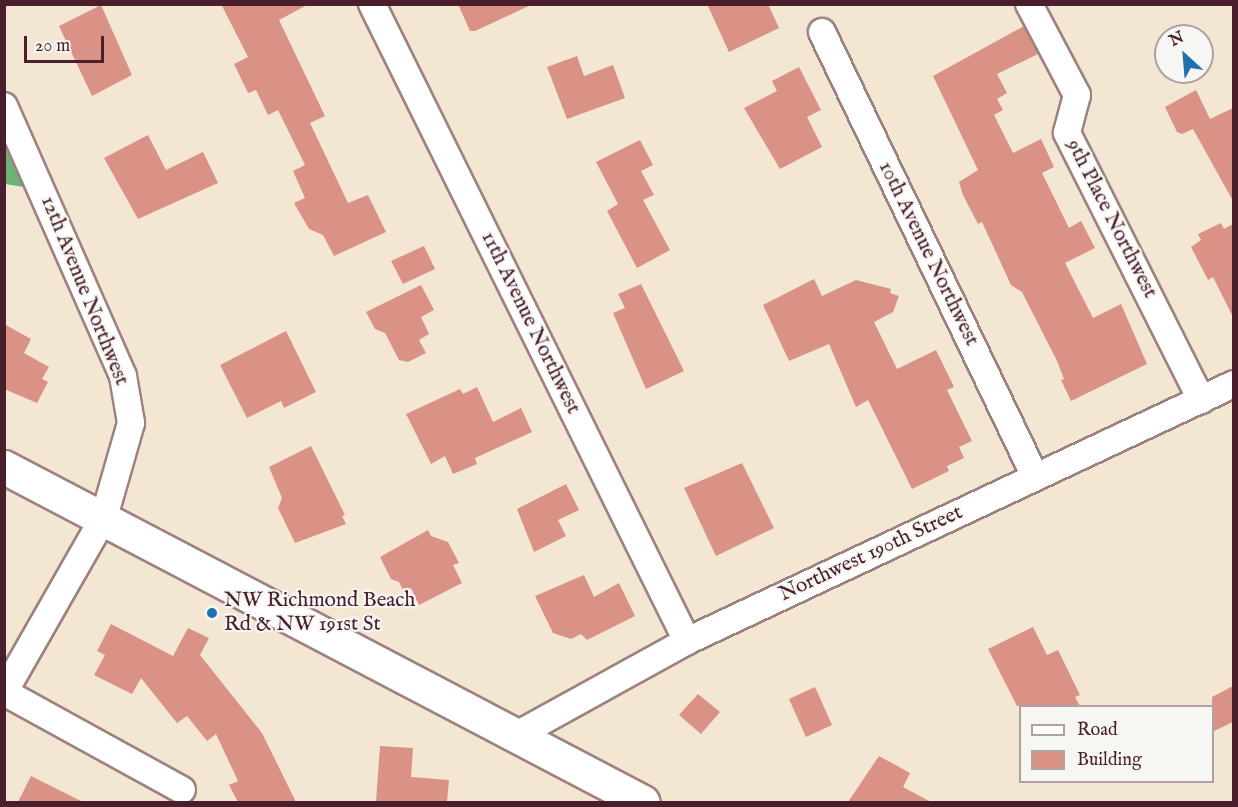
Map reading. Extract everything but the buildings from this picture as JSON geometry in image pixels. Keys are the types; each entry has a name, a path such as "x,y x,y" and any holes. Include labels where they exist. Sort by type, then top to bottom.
{"main road":[{"path":"4,467 104,516 643,802"}],"street":[{"name":"11th Avenue Northwest","path":"372,4 687,641"},
{"name":"9th Place Northwest","path":"1029,4 1077,95 1067,133 1201,400"},
{"name":"10th Avenue Northwest","path":"822,32 1035,477"},
{"name":"12th Avenue Northwest","path":"4,106 123,375 131,423 104,516 4,692"},
{"name":"Northwest 190th Street","path":"515,736 687,641 1233,384"},
{"path":"4,692 182,790"}],"green space":[{"path":"5,135 24,187 5,184"}],"place":[{"name":"NW Richmond Beach Rd & NW 191st St","path":"212,613"}]}
